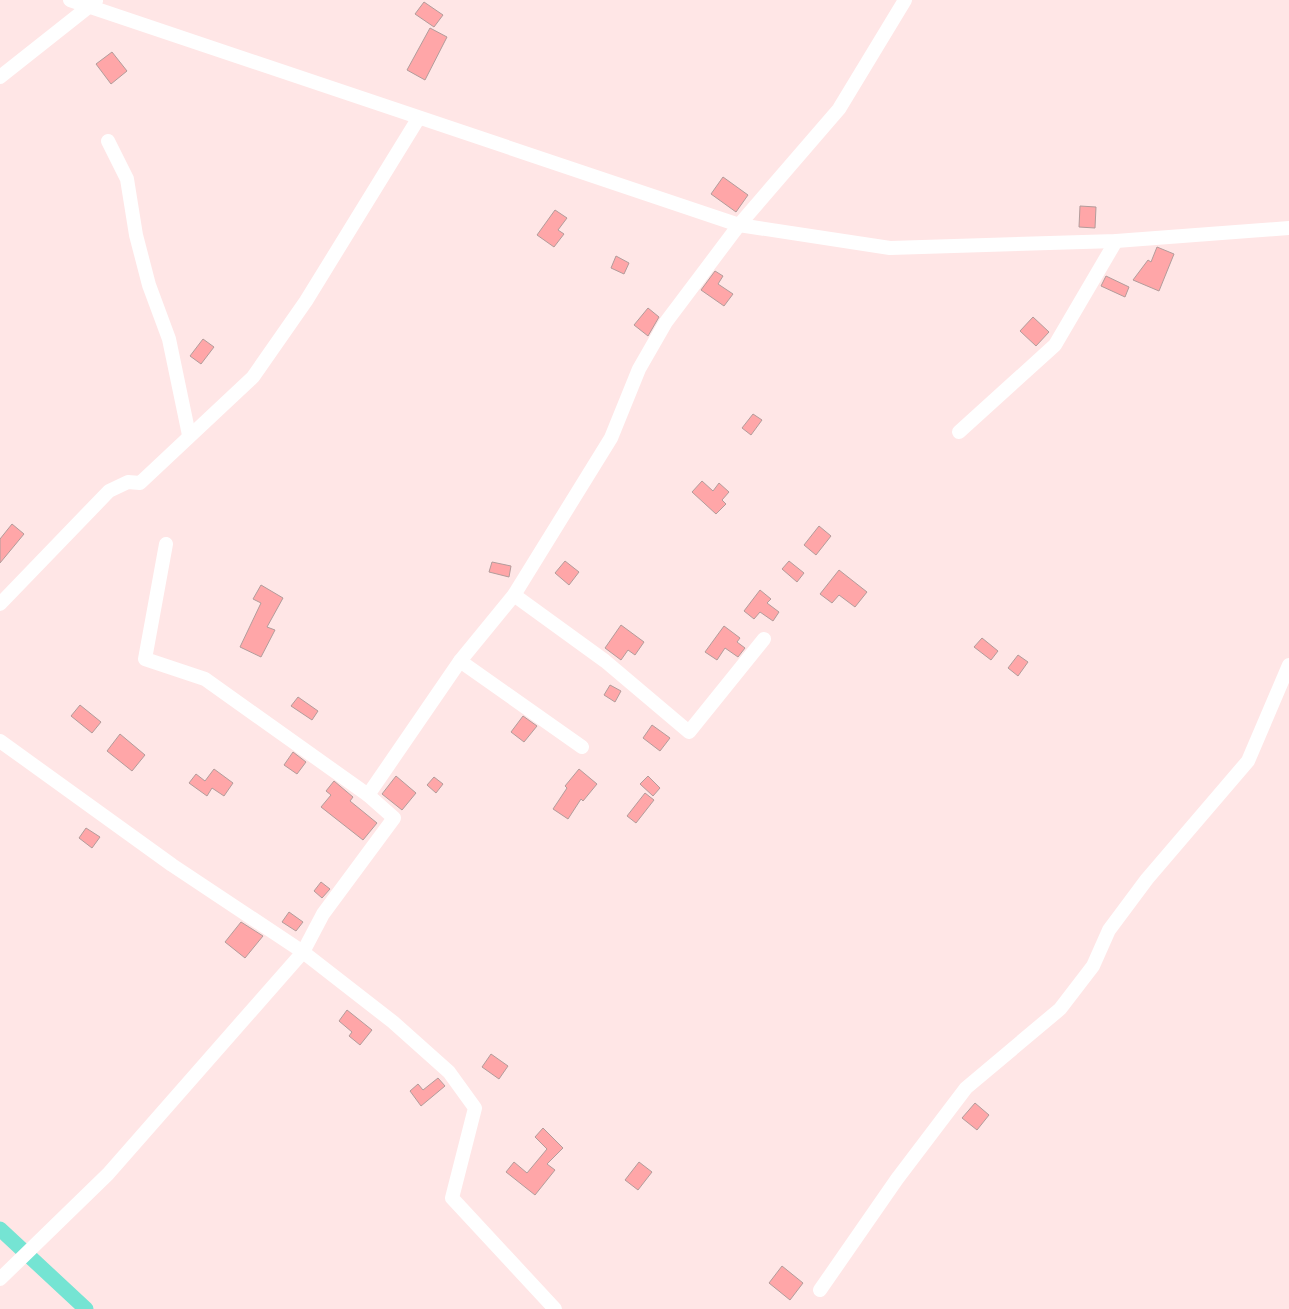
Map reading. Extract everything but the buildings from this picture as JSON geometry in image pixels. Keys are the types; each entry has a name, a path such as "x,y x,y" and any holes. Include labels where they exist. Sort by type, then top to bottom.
{"street":[{"path":"70,0 94,3 418,119 738,225 890,248 1116,241 1289,228"},
{"path":"368,795 460,661 514,595 610,438 639,369 666,322 738,225 839,109 905,0"},
{"path":"0,77 94,3"},
{"path":"0,604 109,492 128,482 140,483 253,377 306,301 418,119"},
{"path":"108,141 127,179 136,235 149,285 169,339 189,435"},
{"path":"959,432 1055,345 1116,241"},
{"path":"2,1277 108,1174 303,952 323,914 394,818 368,795 205,679 145,659 166,544"},
{"path":"514,595 605,661 689,732 764,639"},
{"path":"460,661 582,747"},
{"path":"820,1290 897,1179 966,1088 1060,1009 1093,966 1109,930 1147,880 1248,760 1289,665"},
{"path":"0,741 172,865 303,952 394,1022 449,1072 475,1108 452,1198 554,1309"}],"waterway":[{"path":"0,1229 86,1309"}]}
